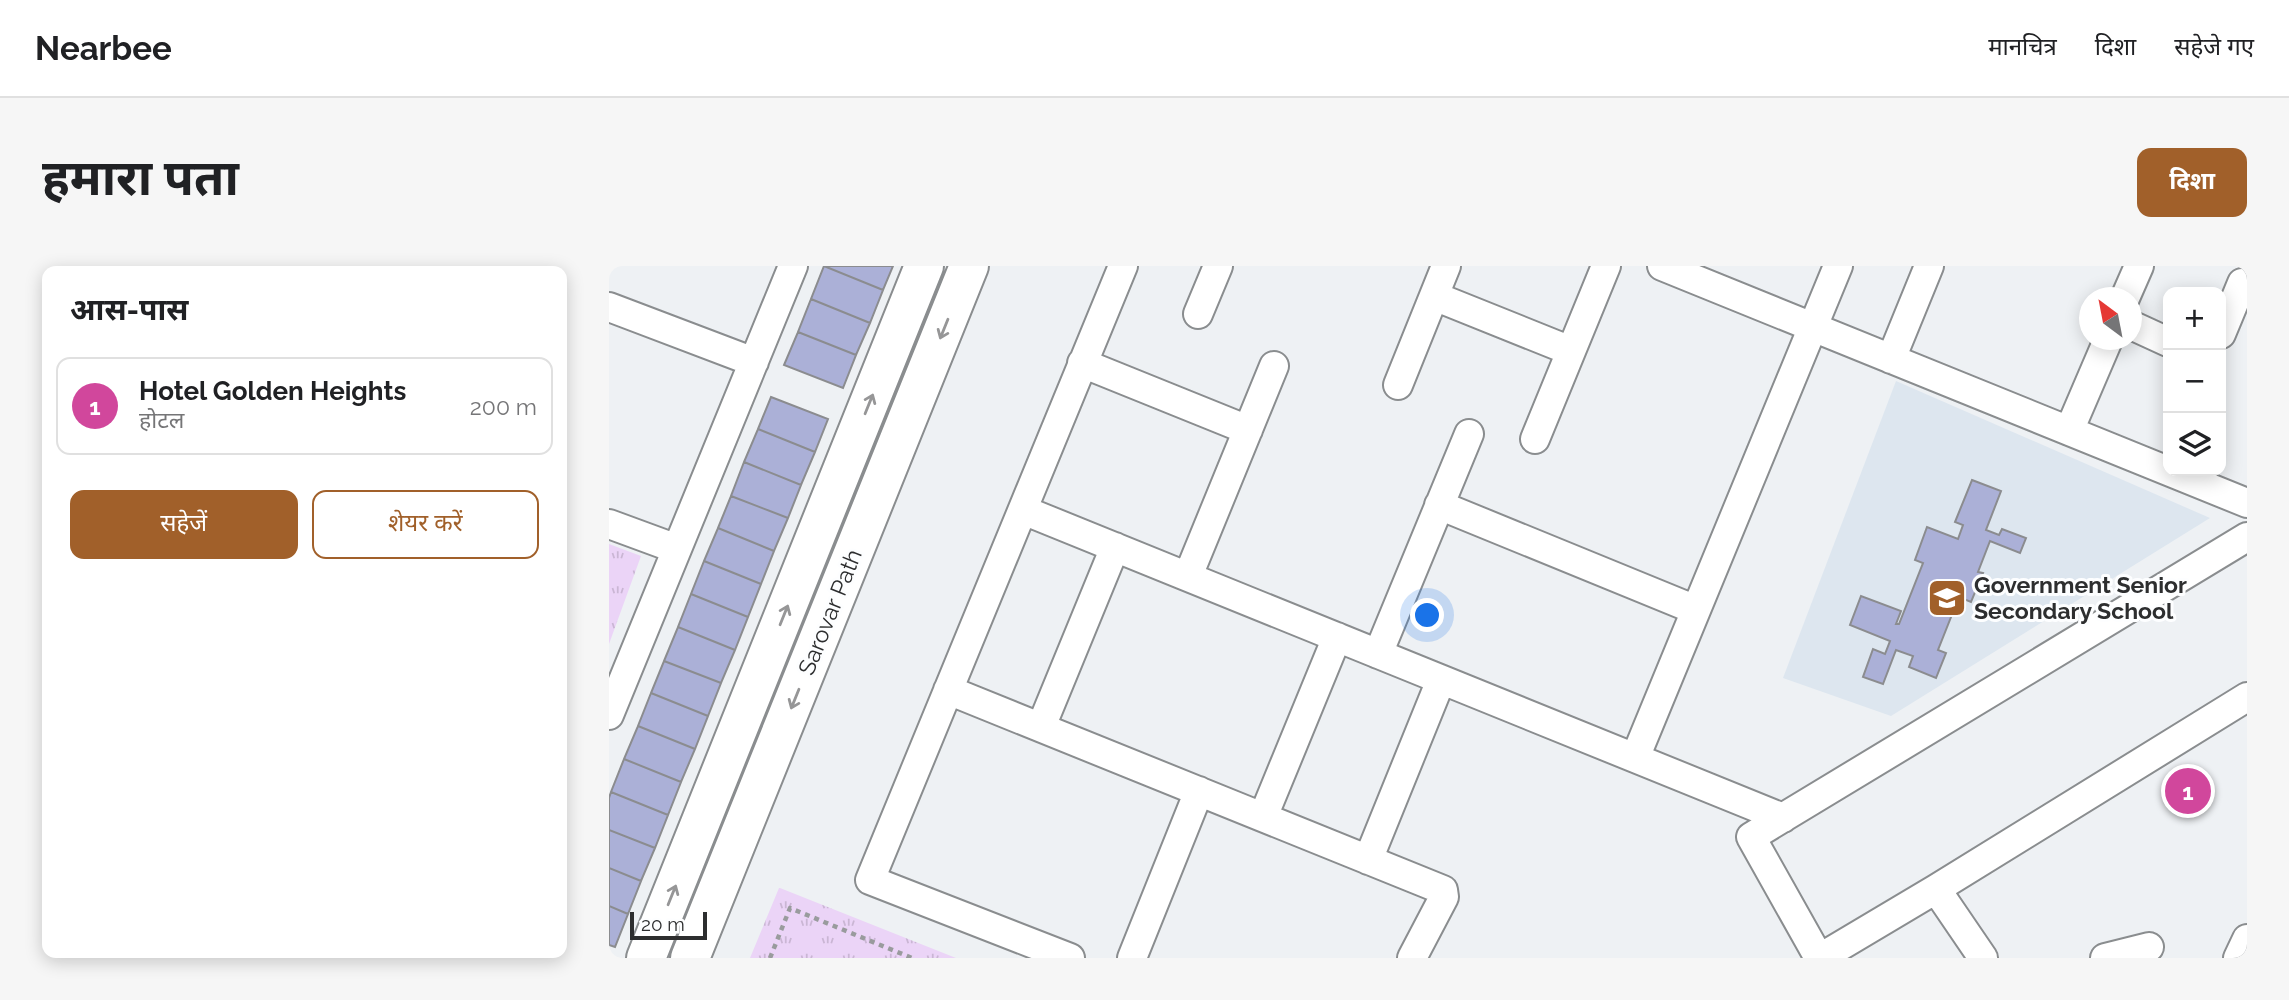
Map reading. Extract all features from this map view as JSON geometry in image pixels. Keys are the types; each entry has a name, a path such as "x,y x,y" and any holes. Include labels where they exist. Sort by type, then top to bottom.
{"main road":[{"name":"Sarovar Path","path":"646,958 924,266"},
{"name":"Sarovar Path","path":"691,958 969,266"}],"street":[{"path":"609,715 615,685 677,549 793,266"},
{"path":"1070,958 870,880 1122,266"},
{"path":"1198,314 1218,266"},
{"path":"1398,385 1446,266"},
{"path":"1535,439 1606,266"},
{"path":"1661,266 2069,431 2163,464"},
{"path":"1635,758 1837,266"},
{"path":"1891,359 1929,266"},
{"path":"2130,287 2139,266"},
{"path":"2226,322 2242,283"},
{"path":"1434,296 1571,351"},
{"path":"609,307 754,362"},
{"path":"2142,331 2163,340"},
{"path":"2069,431 2104,350"},
{"path":"1082,363 1248,430"},
{"path":"1188,576 1274,366"},
{"path":"1378,654 1469,433"},
{"path":"2189,476 2247,503"},
{"path":"1439,505 1696,610"},
{"path":"1023,510 1783,818"},
{"path":"609,524 677,549"},
{"path":"2247,537 1751,837 1820,958 2247,697"},
{"path":"1041,727 1115,547"},
{"path":"1263,817 1336,637"},
{"path":"1368,860 1441,680"},
{"path":"948,690 1443,890 1444,897 1412,958"},
{"path":"1132,958 1199,791"},
{"path":"1936,889 1983,958"},
{"path":"2238,958 2247,939"},
{"path":"2105,958 2149,947"}],"path":[{"path":"770,958 790,908 912,958"}],"shaded area":[{"name":"Government Senior Secondary School","path":"1896,381 2210,518 1891,716 1783,678"}],"green space":[{"path":"609,544 641,556 609,644"},
{"path":"780,888 956,958 750,958"}],"building":[{"path":"824,266 893,266 883,290"},
{"path":"824,266 883,290 870,323 811,299"},
{"path":"811,299 870,323 856,355 798,332"},
{"path":"798,332 856,355 843,388 784,365"},
{"path":"771,397 828,419 815,452 758,429"},
{"path":"758,429 815,452 801,485 744,462"},
{"path":"744,462 801,485 788,518 731,496"},
{"path":"1972,480 2001,491 1986,530 1999,535 2002,529 2026,538 2020,553 1990,541 1978,572 1983,573 1971,602 1959,597 1938,650 1946,653 1936,678 1909,667 1913,656 1896,650 1883,684 1863,677 1873,649 1885,654 1890,641 1850,625 1861,596 1901,611 1896,624 1899,624 1923,563 1915,560 1927,527 1958,539 1963,525 1955,522"},
{"path":"731,496 788,518 774,551 718,528"},
{"path":"718,528 774,551 761,584 704,561"},
{"path":"704,561 761,584 748,617 691,594"},
{"path":"691,594 748,617 735,650 678,627"},
{"path":"678,627 735,650 721,683 664,661"},
{"path":"664,661 721,683 708,716 651,693"},
{"path":"651,693 708,716 695,749 638,726"},
{"path":"638,726 695,749 681,782 624,759"},
{"path":"624,759 681,782 668,815 611,792"},
{"path":"611,792 668,815 655,848 609,830"},
{"path":"609,830 655,848 641,881 609,868"},
{"path":"609,868 641,881 628,914 609,906"},
{"path":"609,906 628,914 615,947 609,945"}],"place":[{"name":"Government Senior Secondary School","path":"1947,598"},
{"name":"Hotel Golden Heights","path":"2188,791"}]}
